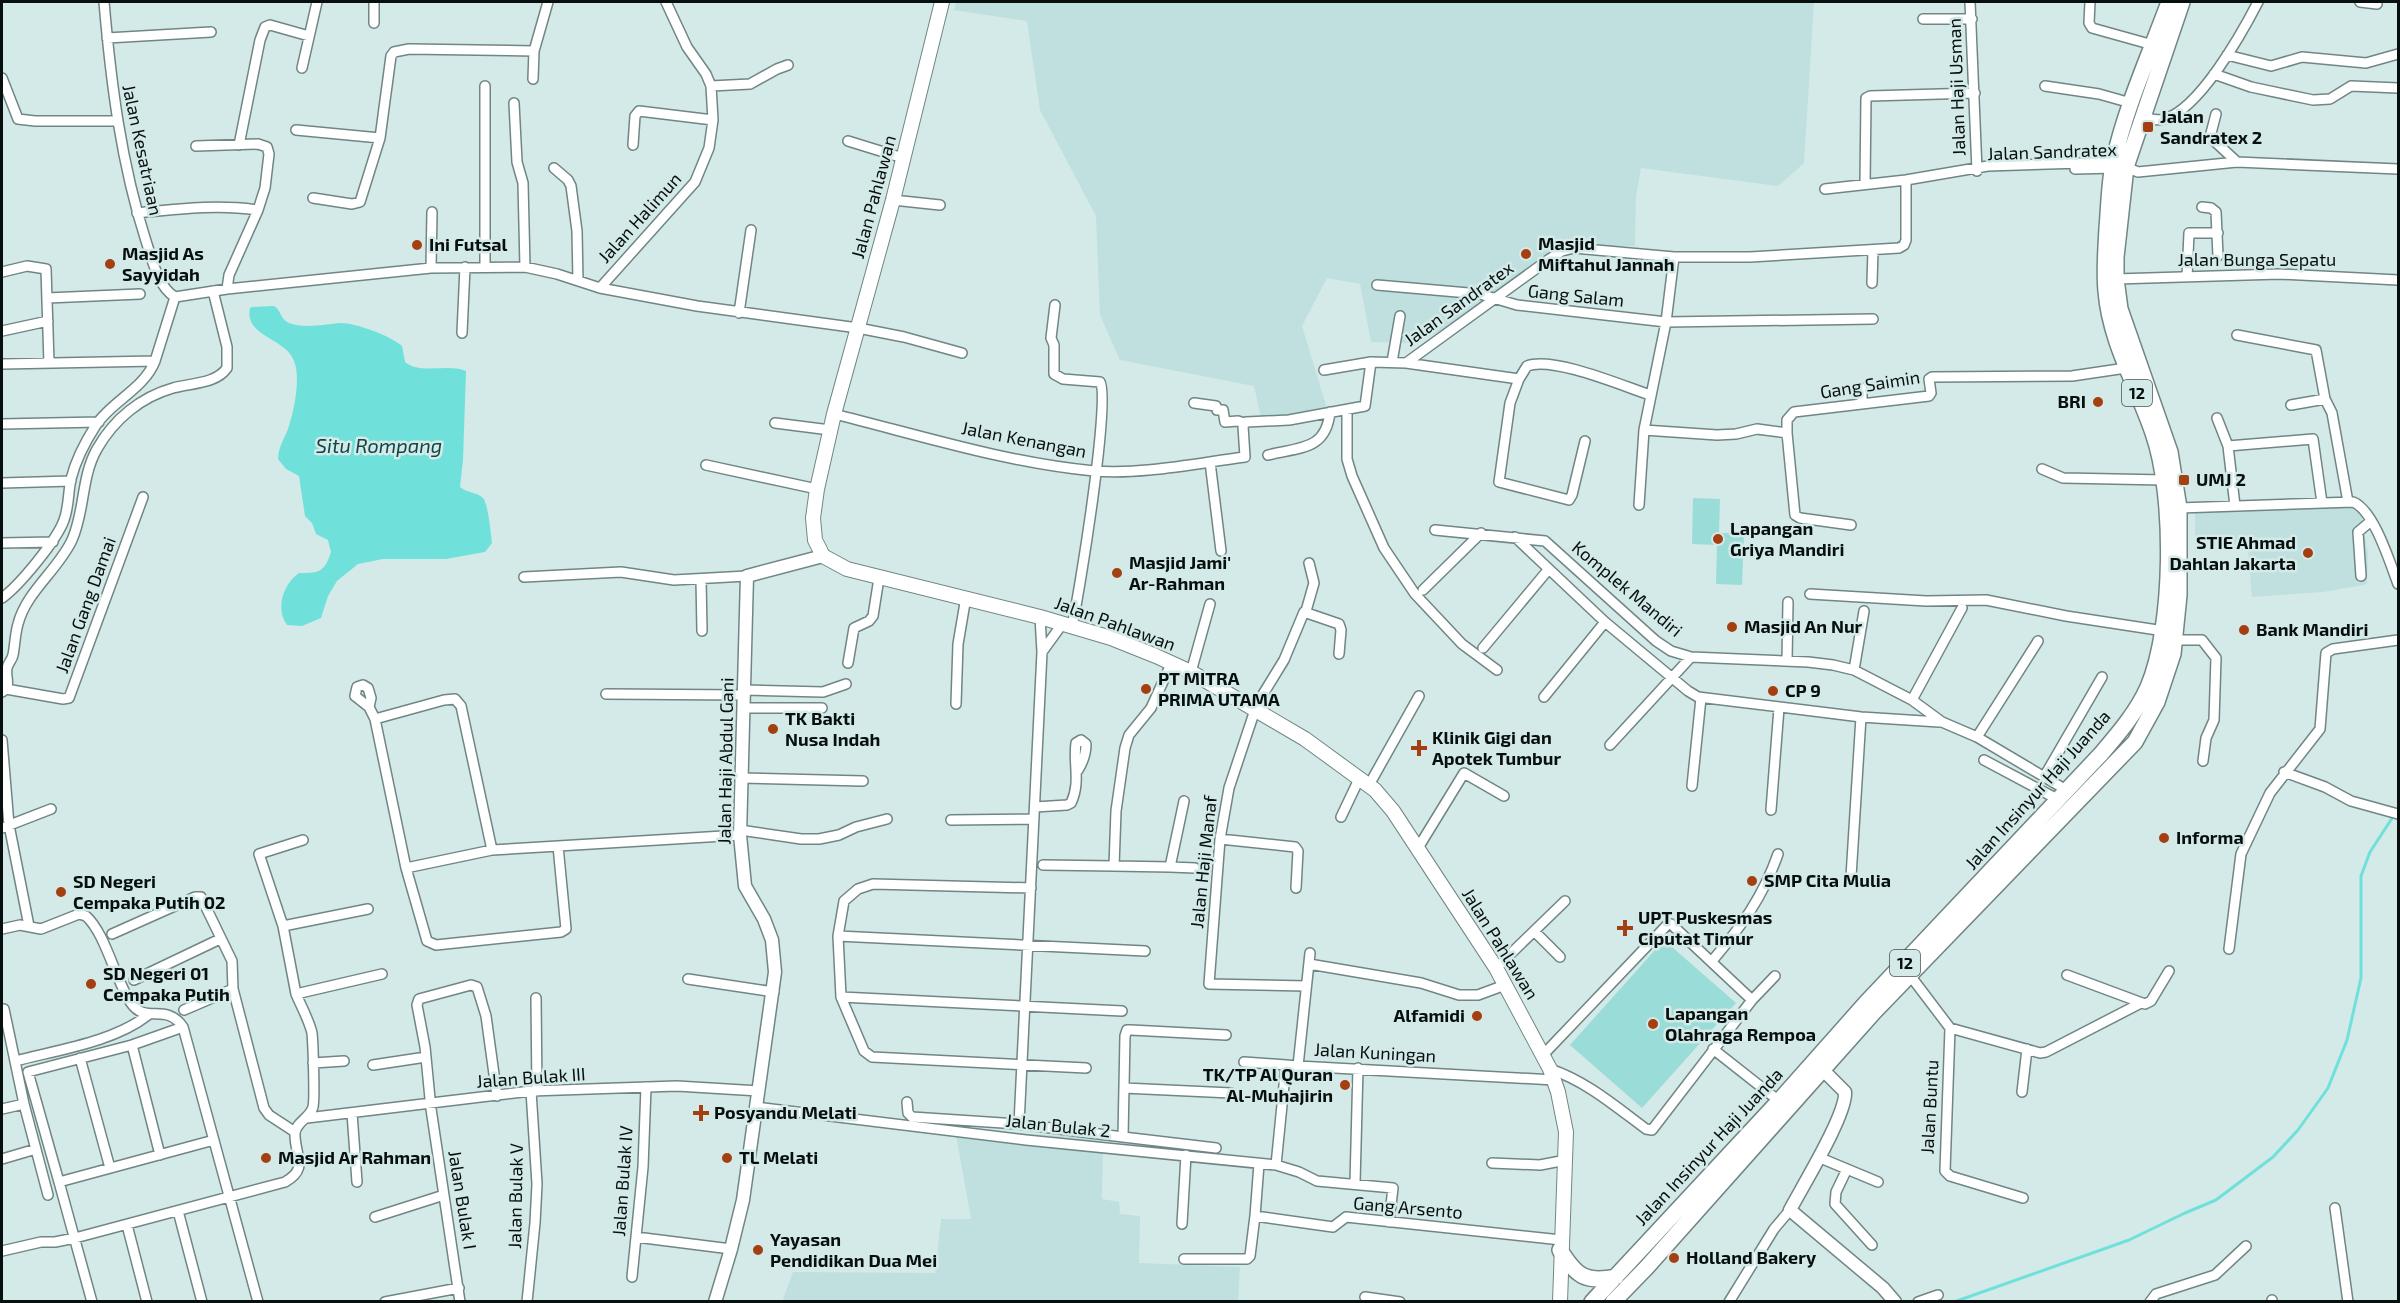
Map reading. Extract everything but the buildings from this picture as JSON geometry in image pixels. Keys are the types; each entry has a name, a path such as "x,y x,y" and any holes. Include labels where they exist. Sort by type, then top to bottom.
{"highway":[{"name":"Jalan Insinyur Haji Juanda","path":"1613,1302 1909,974 2135,742 2145,727 2167,676 2169,635 2165,480 2152,431 2126,368 2112,326 2106,291 2105,258 2117,166 2131,103 2169,2"},
{"name":"Jalan Insinyur Haji Juanda","path":"1592,1302 1779,1101 1865,1004 2063,796 2116,737 2143,697 2169,635 2179,595 2179,508 2170,452 2124,324 2116,279 2117,166 2142,116 2182,2"},
{"path":"1561,1245 1571,1268 1582,1276 1600,1280 1616,1277"}],"main road":[{"name":"Jalan Pahlawan","path":"942,2 893,200 830,430 817,489 813,529 815,540 823,556 848,569 1040,616 1122,643 1191,672 1305,739 1364,781 1393,811 1496,968 1552,1074 1566,1131 1560,1302"}],"street":[{"name":"Jalan Kesatriaan","path":"104,2 117,121 125,167 137,213 165,290 175,297"},
{"path":"302,68 317,2"},
{"path":"374,2 374,23"},
{"path":"533,79 534,51 548,2"},
{"name":"Jalan Halimun","path":"600,288 695,182 709,148 713,120 711,86 706,74 687,47 666,2"},
{"name":"Jalan Haji Usman","path":"1970,2 1975,93 1974,170"},
{"path":"2090,2 2089,23 2092,28 2153,45"},
{"path":"2142,116 2159,120 2175,114 2199,93 2227,55 2258,2"},
{"path":"2360,2 2377,4"},
{"path":"1923,19 1972,19"},
{"path":"239,145 260,40 265,27 270,25 309,36"},
{"path":"107,38 211,32"},
{"path":"313,198 352,204 360,202 380,138 391,56 397,50 534,51"},
{"path":"2227,55 2271,66 2302,57 2366,63 2398,54"},
{"path":"711,86 750,84 788,65"},
{"path":"2214,74 2251,87 2313,100 2330,99 2351,86 2398,88"},
{"path":"2,78 18,119 117,121"},
{"path":"485,267 486,86"},
{"path":"2045,86 2099,94 2131,103"},
{"path":"1865,184 1866,98 1870,96 1975,93"},
{"path":"514,103 517,162 523,183 525,267"},
{"path":"633,145 637,111 713,120"},
{"path":"2216,114 2210,137 2237,162"},
{"path":"296,130 380,138"},
{"path":"848,141 903,158"},
{"path":"196,146 258,144 267,147 269,154 265,188 258,210 229,275 227,289"},
{"name":"Jalan Sandratex","path":"1825,189 1974,170 2117,166 2138,172 2237,162 2398,169"},
{"path":"554,168 570,183 577,231 578,280"},
{"name":"Jalan Sandratex","path":"1406,363 1553,256 1568,249 1583,248 1674,257 1750,257 1899,248 1905,243 1906,180"},
{"path":"893,200 940,205"},
{"path":"137,213 201,206 229,206 258,210"},
{"path":"2202,207 2211,208 2216,212 2218,256"},
{"path":"431,268 432,212"},
{"path":"739,313 751,231"},
{"path":"2187,277 2189,233 2218,234"},
{"path":"1872,283 1873,250"},
{"path":"1639,505 1644,430 1666,322 1674,257"},
{"path":"2,272 27,266 46,269 49,363"},
{"path":"462,333 465,267"},
{"path":"2,598 53,542 67,512 70,481 82,448 99,422 144,378 154,361 175,297 227,289 431,268 525,267 600,288 739,313 858,328 904,337 962,353"},
{"name":"Jalan Bunga Sepatu","path":"2116,279 2279,274 2398,280"},
{"name":"Gang Salam","path":"1377,285 1480,294 1517,306 1666,322 1873,319"},
{"path":"4,690 9,682 4,669 13,656 15,635 22,612 71,542 78,523 88,471 105,436 128,411 143,401 173,388 216,378 227,368 227,347 213,291"},
{"path":"47,298 140,294"},
{"path":"1042,652 1068,625 1089,527 1104,409 1101,382 1059,378 1054,374 1054,347 1051,338 1056,305"},
{"path":"1392,362 1400,316"},
{"path":"2,332 48,321"},
{"path":"2237,335 2314,349 2325,399 2332,413 2348,502"},
{"path":"2,364 154,361"},
{"path":"1324,370 1371,362 1406,363"},
{"path":"1194,403 1216,406 1217,410 1223,410 1225,422 1289,420 1347,411 1367,404 1371,362"},
{"name":"Jalan Sandratex","path":"1406,363 1518,379"},
{"path":"1585,441 1569,500 1499,482 1510,403 1518,379 1527,366 1547,363 1602,378 1650,395"},
{"name":"Gang Saimin","path":"1787,433 1787,420 1795,412 1929,396 1931,393 1929,379 1932,377 2072,376 2126,368"},
{"path":"1862,388 1862,404"},
{"path":"2291,405 2325,399"},
{"path":"1347,411 1347,459 1352,476 1384,548 1415,594 1462,644 1497,670"},
{"path":"1268,455 1315,443 1327,431 1330,412"},
{"name":"Jalan Kenangan","path":"834,414 1033,463 1095,471 1166,467 1245,456 1245,423"},
{"path":"2217,418 2228,446 2235,506"},
{"path":"2,424 99,422"},
{"path":"775,423 830,430"},
{"path":"1644,430 1730,435 1762,429 1787,433 1795,514 1800,518 1851,525"},
{"path":"2228,446 2313,439 2322,503"},
{"path":"1210,462 1221,551"},
{"path":"706,465 817,489"},
{"path":"2042,469 2063,478 2165,480"},
{"path":"2,483 70,481"},
{"name":"Jalan Gang Damai","path":"4,690 69,698 143,497"},
{"path":"2179,508 2348,502 2362,507 2371,520 2398,584"},
{"path":"2361,576 2358,532 2371,520"},
{"path":"1435,530 1515,537"},
{"path":"1423,590 1481,533"},
{"name":"Komplek Mandiri","path":"1515,537 1545,541 1656,641 1671,651 1691,657 1787,661 1833,665 1854,670 1912,700 1942,722 1977,737 2044,777 2063,796"},
{"name":"Komplek Mandiri","path":"1515,537 1605,621 1688,691 1701,698 1861,717 1942,722"},
{"path":"2,543 53,542"},
{"path":"524,577 621,572 674,580 747,576 823,556"},
{"name":"Jalan Haji Manaf","path":"1306,986 1209,984 1220,839 1229,788 1254,711 1284,660 1303,613 1306,611 1314,583 1309,563"},
{"name":"Komplek Mandiri","path":"1483,648 1548,570"},
{"name":"Jalan Haji Abdul Gani","path":"715,1302 743,1200 775,972 771,940 764,919 747,893 740,833 747,576"},
{"path":"848,663 854,628 869,621 873,616 879,578"},
{"path":"700,579 702,631"},
{"path":"1810,594 1926,601 1986,600 2202,640 2216,658 2214,720 2207,735 2203,761"},
{"path":"956,704 958,644 966,597"},
{"path":"1787,661 1788,602"},
{"path":"1191,672 1210,604"},
{"path":"1912,700 1962,608"},
{"path":"1306,611 1339,624 1341,630 1339,654"},
{"path":"1854,670 1864,611"},
{"path":"1019,1124 1042,652 1040,616"},
{"path":"1544,697 1605,621"},
{"path":"2229,949 2241,854 2270,793 2284,772 2320,729 2326,653 2333,649 2398,640"},
{"path":"1977,737 2038,641"},
{"name":"Komplek Mandiri","path":"1610,745 1671,676 1691,657"},
{"path":"1114,866 1116,811 1125,748 1129,735 1151,708 1171,664"},
{"path":"2044,777 2102,676"},
{"path":"606,694 823,692 846,684"},
{"path":"1341,817 1419,696"},
{"path":"1692,786 1701,698"},
{"path":"375,719 450,699 459,703 492,850"},
{"path":"369,707 375,719 406,868 426,938 432,944 561,932 566,926 558,846"},
{"path":"744,708 822,708"},
{"path":"1771,810 1779,708"},
{"path":"1851,877 1861,717"},
{"path":"2,740 5,826 29,926"},
{"path":"1984,760 2063,796"},
{"path":"1035,807 1071,803 1078,770"},
{"path":"2284,772 2325,787 2341,797 2398,814"},
{"path":"1418,848 1464,773 1504,796"},
{"path":"740,778 863,781"},
{"path":"1170,867 1184,801"},
{"path":"5,826 51,809"},
{"path":"406,868 492,850 740,833 819,839 839,835 855,827 887,819"},
{"path":"951,820 1034,819"},
{"path":"1220,839 1295,847 1298,851 1296,888"},
{"path":"2,1251 41,1242 75,1238 127,1225 285,1182 296,1176 299,1168 295,1132 299,1123 307,1118 313,1107 312,1032 296,994 283,926 259,854 303,840"},
{"path":"1712,961 1749,915 1773,870 1778,854"},
{"path":"1043,865 1195,868"},
{"path":"1030,888 873,884 858,889 844,901 838,936 841,997 868,1055 1022,1066 1086,1068"},
{"path":"112,934 197,896 201,897 232,961 232,989 264,1108 269,1115 295,1132"},
{"path":"1496,968 1565,901"},
{"path":"283,926 368,909"},
{"path":"2,929 29,926 41,929 79,914 86,916 97,932 131,1003 148,1014 171,1015 183,1028 258,1302"},
{"path":"1543,1054 1665,924 1671,924 1752,1000"},
{"path":"1534,931 1560,957"},
{"path":"838,936 1145,951"},
{"path":"134,980 220,939"},
{"name":"Jalan Kuningan","path":"1310,953 1298,1066 1566,1074 1597,1092 1650,1130 1713,1049"},
{"path":"1309,964 1420,983 1459,995 1478,995 1506,985"},
{"path":"2067,975 2139,1004 2145,1004 2151,1000 2169,971"},
{"path":"296,994 382,974"},
{"path":"1909,974 1950,1028 2040,1053 2051,1051 2139,1004"},
{"path":"1775,976 1752,1000 1713,1049 1779,1101"},
{"path":"688,979 774,992"},
{"path":"430,1104 426,1057 417,1001 423,997 471,985 477,987 486,1016 497,1096"},
{"path":"184,1010 232,989"},
{"path":"841,997 1122,1011"},
{"name":"Jalan Bulak V","path":"527,1302 537,1184 534,1091 536,998"},
{"path":"4,1009 24,1104 48,1195"},
{"path":"15,1061 116,1034 135,1025 148,1014"},
{"path":"92,1302 28,1072 132,1045 183,1028"},
{"name":"Jalan Buntu","path":"1950,1028 1945,1170 1950,1176 2023,1198"},
{"path":"1123,1137 1127,1030 1226,1035"},
{"path":"132,1045 160,1155"},
{"path":"2022,1092 2027,1049"},
{"path":"373,1065 426,1057"},
{"path":"80,1058 110,1168"},
{"path":"313,1063 344,1061"},
{"path":"1244,1062 1298,1066"},
{"path":"1276,1166 1286,1065"},
{"path":"1355,1183 1358,1068"},
{"path":"1729,1302 1774,1229 1790,1210 1837,1121 1846,1097 1845,1092 1822,1069"},
{"name":"Jalan Bulak III","path":"307,1118 534,1091 598,1091 677,1086 759,1091"},
{"name":"Jalan Bulak IV","path":"632,1277 643,1167 646,1087"},
{"path":"1124,1088 1231,1093"},
{"path":"907,1102 908,1113 912,1117 1019,1124 1216,1148"},
{"path":"2,1109 24,1104"},
{"name":"Jalan Bulak I","path":"430,1104 460,1302"},
{"name":"Jalan Bulak 2","path":"756,1107 1026,1140 1276,1166 1299,1172 1317,1181 1393,1188 1389,1222"},
{"path":"352,1113 357,1182"},
{"path":"59,1182 214,1140"},
{"path":"2,1158 36,1149"},
{"path":"1182,1224 1186,1155"},
{"path":"1818,1157 1878,1182"},
{"path":"1492,1163 1540,1165 1566,1160"},
{"path":"1184,1259 1247,1259 1251,1252 1258,1164"},
{"path":"1847,1169 1836,1192 1835,1204 1872,1245"},
{"path":"375,1217 444,1195"},
{"path":"2336,1208 2348,1302"},
{"path":"1790,1210 1883,1288 1895,1302"},
{"path":"178,1211 202,1302"},
{"name":"Gang Arsento","path":"1255,1216 1333,1227 1346,1217 1561,1245"},
{"path":"127,1225 147,1302"},
{"path":"636,1237 731,1248"},
{"path":"2150,1302 2156,1294 2216,1275 2246,1246"},
{"path":"385,1302 459,1288"},
{"path":"1918,1302 1938,1295"},
{"path":"1365,1297 1400,1302"}],"shaded area":[{"path":"956,2 1814,2 1804,163 1778,186 1641,168 1636,196 1635,246 1573,246 1556,252 1489,296 1465,320 1415,343 1371,342 1360,284 1327,278 1302,326 1329,415 1261,418 1254,386 1120,360 1100,315 1096,216 1040,110 1027,21 954,10"},
{"name":"Lapangan Griya Mandiri","path":"1693,498 1720,499 1719,533 1744,533 1742,585 1716,584 1717,545 1692,544"},
{"name":"STIE Ahmad Dahlan Jakarta","path":"2360,507 2368,554 2367,583 2364,585 2323,592 2252,597 2248,550 2195,551 2195,510"},
{"name":"Lapangan Olahraga Rempoa","path":"1664,940 1736,1003 1642,1108 1570,1045"},
{"path":"955,1129 1103,1139 1102,1199 1119,1202 1120,1214 1140,1216 1139,1263 1240,1267 1238,1301 782,1302 793,1272 935,1273 941,1219 971,1219"}],"water":[{"name":"Situ Rompang","path":"274,306 286,321 295,325 341,323 382,334 402,346 405,362 411,366 466,371 460,487 481,496 485,501 492,543 485,552 446,559 383,559 358,564 337,581 328,596 321,618 302,626 287,625 283,619 281,604 285,590 299,573 316,572 323,568 331,552 328,540 316,534 312,523 305,516 299,476 286,469 278,459 294,404 297,386 296,368 290,353 259,331 250,318 252,307"}],"waterway":[{"path":"1954,1302 2129,1240 2216,1200 2273,1157 2298,1130 2328,1088 2347,1040 2361,978 2361,876 2370,852 2398,809"}],"place":[{"name":"Jalan Sandratex 2","path":"2148,127"},
{"name":"Ini Futsal","path":"417,245"},
{"name":"Masjid Miftahul Jannah","path":"1526,254"},
{"name":"Masjid As Sayyidah","path":"110,264"},
{"name":"BRI","path":"2098,402"},
{"name":"UMJ 2","path":"2184,480"},
{"name":"Lapangan Griya Mandiri","path":"1718,539"},
{"name":"STIE Ahmad Dahlan Jakarta","path":"2308,553"},
{"name":"Masjid Jami' Ar-Rahman","path":"1117,573"},
{"name":"Masjid An Nur","path":"1732,627"},
{"name":"Bank Mandiri","path":"2244,630"},
{"name":"PT MITRA PRIMA UTAMA","path":"1146,689"},
{"name":"CP 9","path":"1773,691"},
{"name":"TK Bakti Nusa Indah","path":"773,729"},
{"name":"Klinik Gigi dan Apotek Tumbur","path":"1419,748"},
{"name":"Informa","path":"2164,838"},
{"name":"SMP Cita Mulia","path":"1752,881"},
{"name":"SD Negeri Cempaka Putih 02","path":"61,892"},
{"name":"UPT Puskesmas Ciputat Timur","path":"1625,928"},
{"name":"SD Negeri 01 Cempaka Putih","path":"91,984"},
{"name":"Alfamidi","path":"1477,1016"},
{"name":"Lapangan Olahraga Rempoa","path":"1653,1024"},
{"name":"TK/TP Al Quran Al-Muhajirin","path":"1345,1085"},
{"name":"Posyandu Melati","path":"701,1113"},
{"name":"Masjid Ar Rahman","path":"266,1158"},
{"name":"TL Melati","path":"727,1158"},
{"name":"Yayasan Pendidikan Dua Mei","path":"758,1250"},
{"name":"Holland Bakery","path":"1674,1258"}]}
